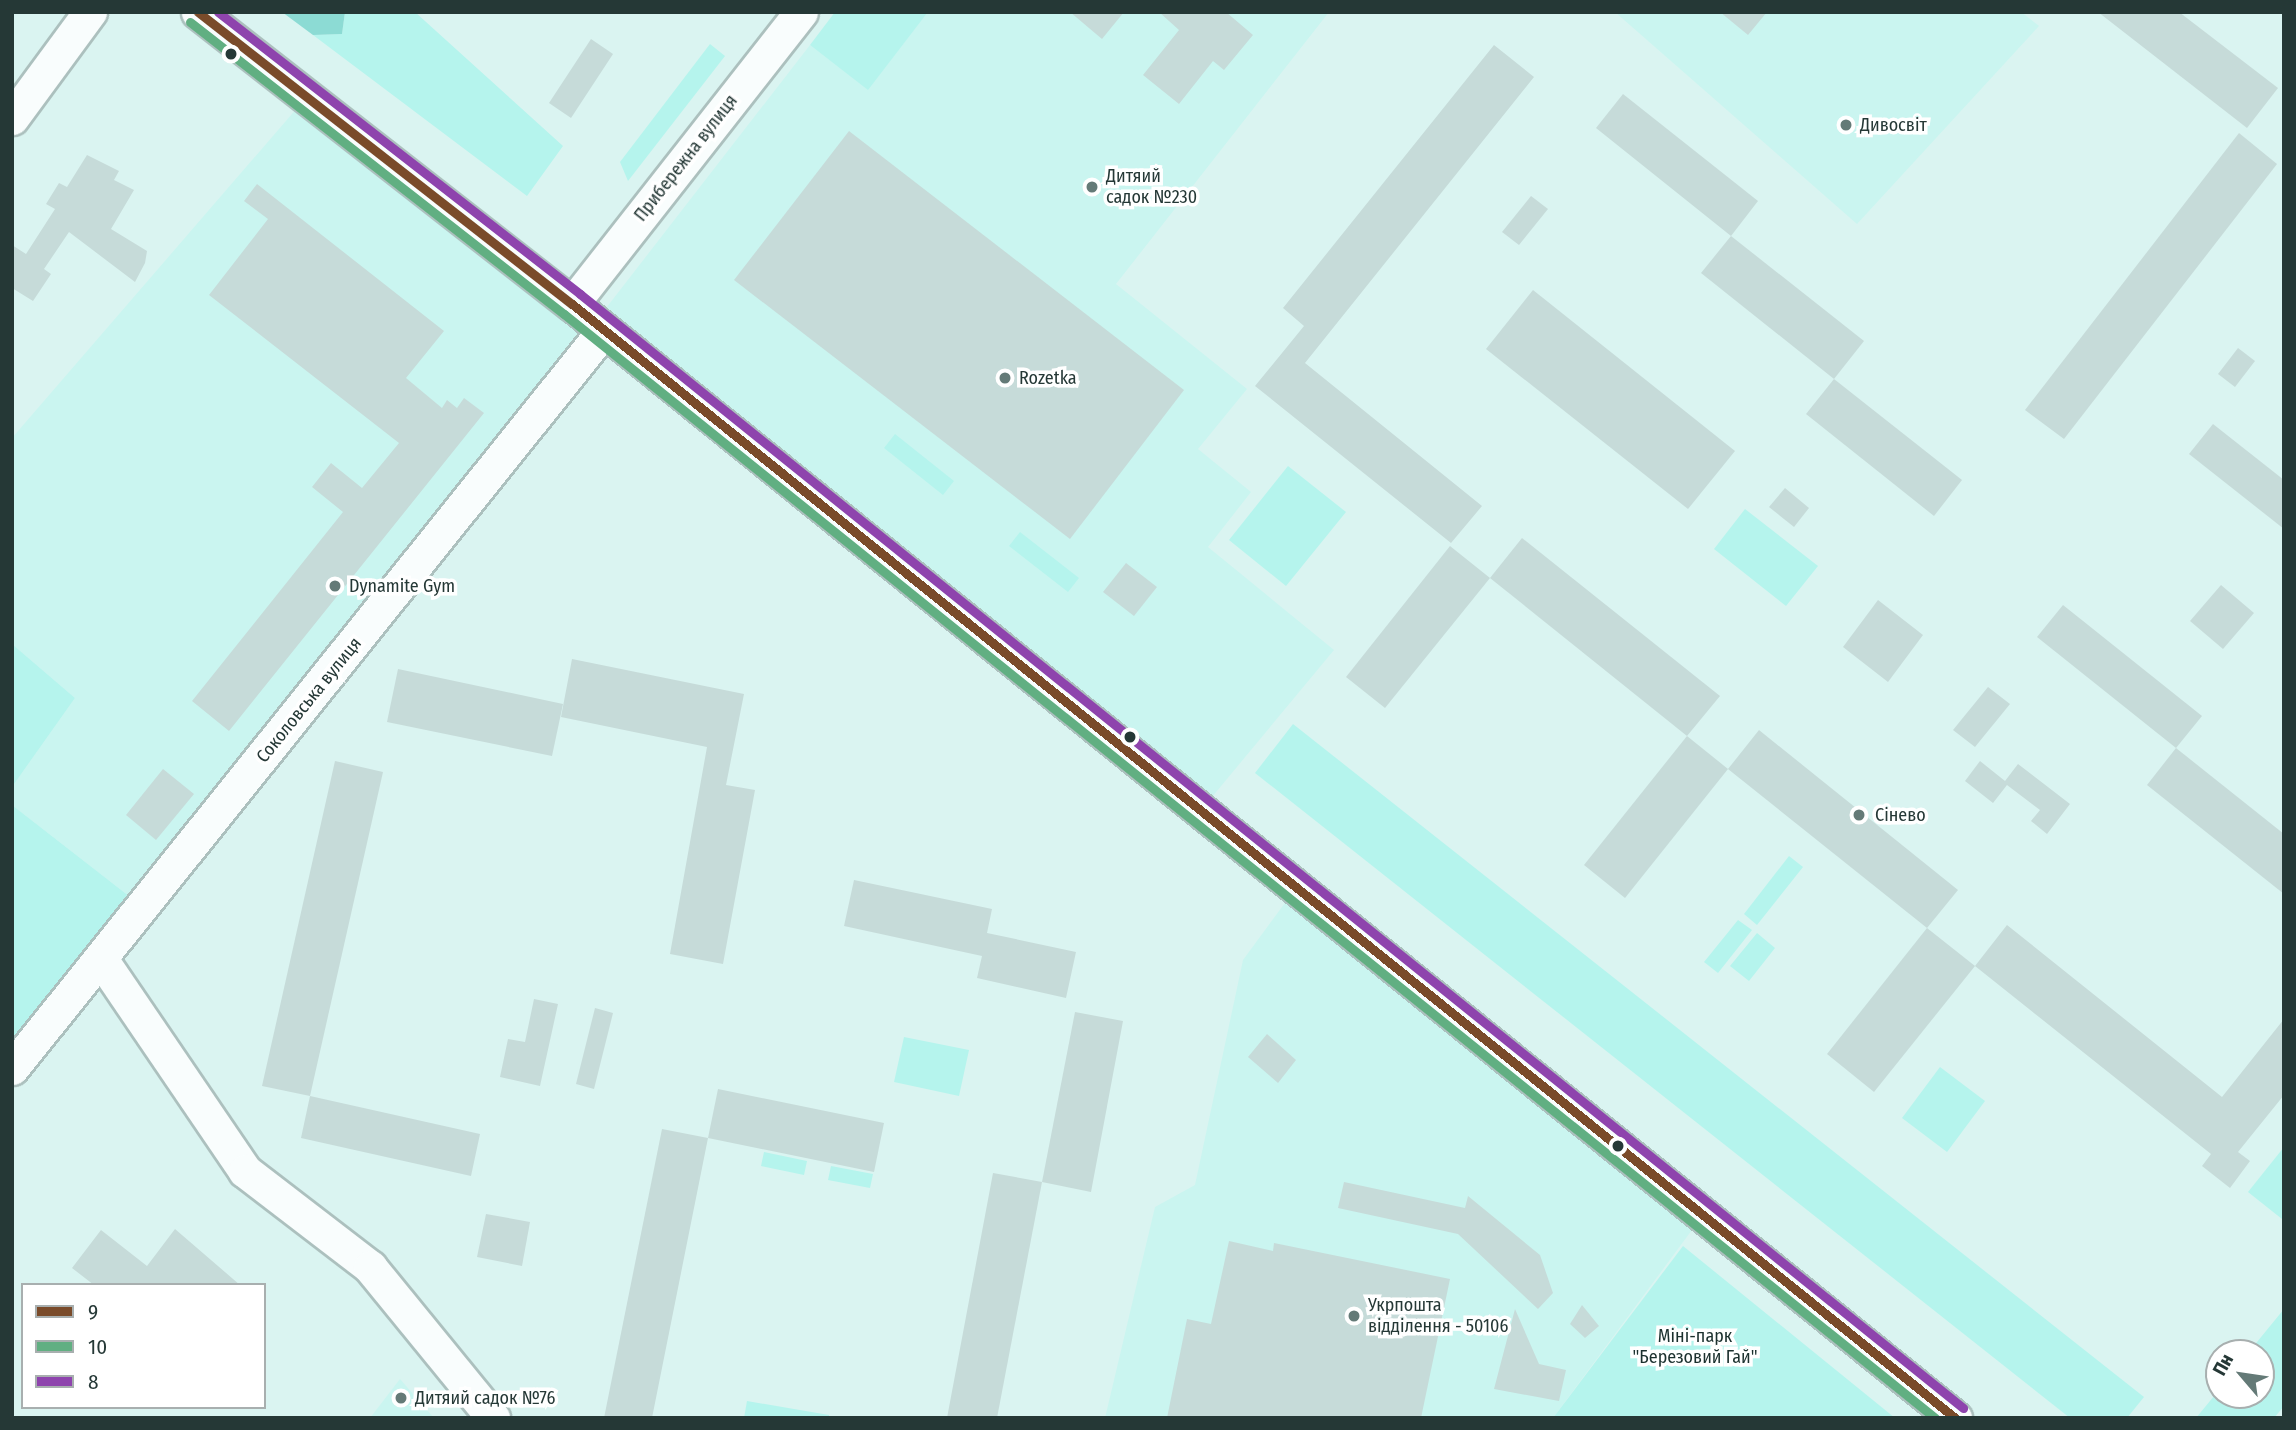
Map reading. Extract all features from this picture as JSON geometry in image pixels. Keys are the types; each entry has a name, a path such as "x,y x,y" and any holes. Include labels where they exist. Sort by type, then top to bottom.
{"street":[{"path":"12,118 90,12"},
{"path":"198,12 572,304 1955,1418"},
{"name":"Прибережна вулиця","path":"572,304 801,12"},
{"name":"Соколовська вулиця","path":"12,1068 604,330"},
{"path":"101,958 245,1171 370,1267 493,1418"}],"shaded area":[{"path":"282,12 345,12 342,34 313,35"},
{"path":"928,12 1329,12 1116,284 1247,389 1198,449 1251,492 1208,547 1334,650 1207,803 603,312 810,45 868,89"},
{"name":"Дивосвіт","path":"1615,12 2021,12 2039,26 1857,224"},
{"path":"304,100 604,330 143,907 12,805 12,787 75,698 12,644 12,438"},
{"path":"1296,888 1703,1215 1553,1418 1105,1418 1155,1207 1195,1185 1243,960"},
{"name":"Дитяий садок №76","path":"400,1379 434,1418 370,1418"}],"green space":[{"path":"345,12 415,12 563,146 527,196 313,35 342,34"},
{"path":"835,12 928,12 868,90 810,45"},
{"path":"710,44 725,56 628,181 620,162"},
{"path":"895,434 954,481 943,495 884,448"},
{"path":"1288,466 1346,512 1286,586 1229,540"},
{"path":"1745,509 1818,566 1786,606 1714,549"},
{"path":"1020,532 1079,578 1068,592 1009,546"},
{"path":"12,644 75,698 12,787"},
{"path":"1293,724 2144,1397 2127,1418 2070,1418 1255,773"},
{"path":"12,805 143,907 12,1068"},
{"path":"1789,856 1803,867 1757,925 1744,914"},
{"path":"1738,920 1752,930 1718,973 1704,962"},
{"path":"1757,933 1775,948 1749,981 1730,966"},
{"path":"904,1037 969,1050 959,1096 894,1082"},
{"path":"1940,1067 1985,1101 1947,1152 1902,1118"},
{"path":"2284,1147 2284,1216 2282,1219 2248,1192"},
{"path":"764,1152 807,1161 804,1175 761,1166"},
{"path":"831,1166 873,1174 870,1188 828,1180"},
{"name":"Міні-парк \"Березовий Гай\"","path":"1683,1246 1895,1418 1553,1418"},
{"path":"2284,1309 2284,1406 2274,1418 2196,1418 2205,1407 2275,1409 2275,1339 2259,1339"},
{"path":"747,1401 829,1415 829,1418 744,1418"}],"building":[{"path":"1070,12 1124,12 1102,39"},
{"path":"1159,12 1226,12 1253,35 1224,70 1213,61 1179,104 1143,75 1179,30"},
{"path":"1720,12 1767,12 1748,35"},
{"path":"2098,12 2179,12 2278,88 2247,128"},
{"path":"591,39 613,54 571,118 549,103"},
{"path":"1494,45 1534,77 1305,363 1482,506 1451,543 1255,386 1304,326 1283,308"},
{"path":"1623,94 1758,201 1731,236 1596,128"},
{"path":"849,131 1184,390 1070,539 734,280"},
{"path":"2239,133 2277,164 2064,439 2025,410"},
{"path":"87,155 119,171 114,180 134,190 111,229 147,251 145,263 135,282 69,232 44,269 51,274 33,301 12,288 12,245 26,254 55,209 46,204 59,183 67,187"},
{"path":"257,184 444,331 406,378 442,408 447,400 457,408 464,398 484,413 229,731 192,701 343,512 312,487 331,463 362,488 399,443 209,295 268,219 244,201"},
{"path":"1531,196 1548,209 1519,245 1502,232"},
{"path":"1731,236 1864,341 1834,379 1701,273"},
{"path":"1533,290 1735,451 1688,509 1486,349"},
{"path":"2238,348 2255,361 2235,387 2218,374"},
{"path":"1834,379 1962,480 1934,516 1806,414"},
{"path":"2213,424 2284,480 2284,529 2189,454"},
{"path":"1785,488 1809,508 1794,527 1769,507"},
{"path":"1522,538 1720,696 1687,736 1490,578"},
{"path":"1450,546 1490,578 1385,708 1346,677"},
{"path":"1126,563 1157,587 1134,616 1103,592"},
{"path":"2221,585 2254,613 2223,649 2190,621"},
{"path":"1878,600 1923,635 1888,682 1843,647"},
{"path":"2063,605 2202,716 2176,748 2037,637"},
{"path":"572,659 744,694 726,785 755,790 723,964 670,954 707,747 561,717"},
{"path":"398,669 563,704 552,756 387,722"},
{"path":"1988,687 2010,704 1975,747 1953,730"},
{"path":"1759,730 1958,890 1927,928 1728,769"},
{"path":"1687,736 1728,769 1625,898 1584,865"},
{"path":"2176,748 2284,834 2284,894 2147,785"},
{"path":"335,761 383,772 310,1096 262,1086"},
{"path":"1980,761 2005,781 2018,764 2070,804 2047,834 2031,821 2040,810 2007,785 1993,803 1965,781"},
{"path":"163,769 194,794 156,840 126,815"},
{"path":"854,880 992,909 987,933 1076,952 1066,998 977,978 982,956 844,926"},
{"path":"2007,925 2222,1097 2284,1019 2284,1095 2238,1152 2250,1161 2230,1188 2202,1166 2211,1154 1975,966"},
{"path":"1927,928 1975,966 1874,1092 1827,1054"},
{"path":"534,999 558,1004 540,1086 500,1077 508,1039 525,1042"},
{"path":"595,1008 613,1013 594,1089 576,1084"},
{"path":"1075,1012 1123,1021 1091,1192 1042,1182"},
{"path":"1267,1034 1296,1060 1278,1083 1248,1057"},
{"path":"718,1089 884,1123 874,1172 708,1138"},
{"path":"310,1096 480,1134 471,1176 301,1138"},
{"path":"662,1129 708,1138 652,1418 604,1418"},
{"path":"993,1173 1042,1182 997,1418 947,1418"},
{"path":"1344,1182 1465,1208 1468,1196 1540,1255 1553,1293 1538,1309 1458,1234 1338,1208"},
{"path":"486,1214 530,1222 522,1266 477,1257"},
{"path":"175,1229 238,1283 91,1283 72,1268 101,1230 147,1266"},
{"path":"1229,1241 1273,1251 1274,1243 1450,1279 1421,1418 1167,1418 1187,1319 1211,1324"},
{"path":"1582,1305 1599,1326 1585,1338 1570,1324"},
{"path":"1515,1309 1539,1364 1566,1370 1559,1401 1494,1389"}],"transit line":[{"name":"9","path":"198,12 572,304 1955,1418"},
{"name":"8","path":"218,12 580,294 1963,1408"},
{"name":"10","path":"190,22 564,314 1935,1418"}],"place":[{"name":"Дивосвіт","path":"1846,125"},
{"name":"Дитяий садок №230","path":"1092,187"},
{"name":"Rozetka","path":"1005,378"},
{"name":"Dynamite Gym","path":"335,586"},
{"name":"Сінево","path":"1859,815"},
{"name":"Укрпошта відділення - 50106","path":"1354,1316"},
{"name":"Дитяий садок №76","path":"401,1398"}]}
